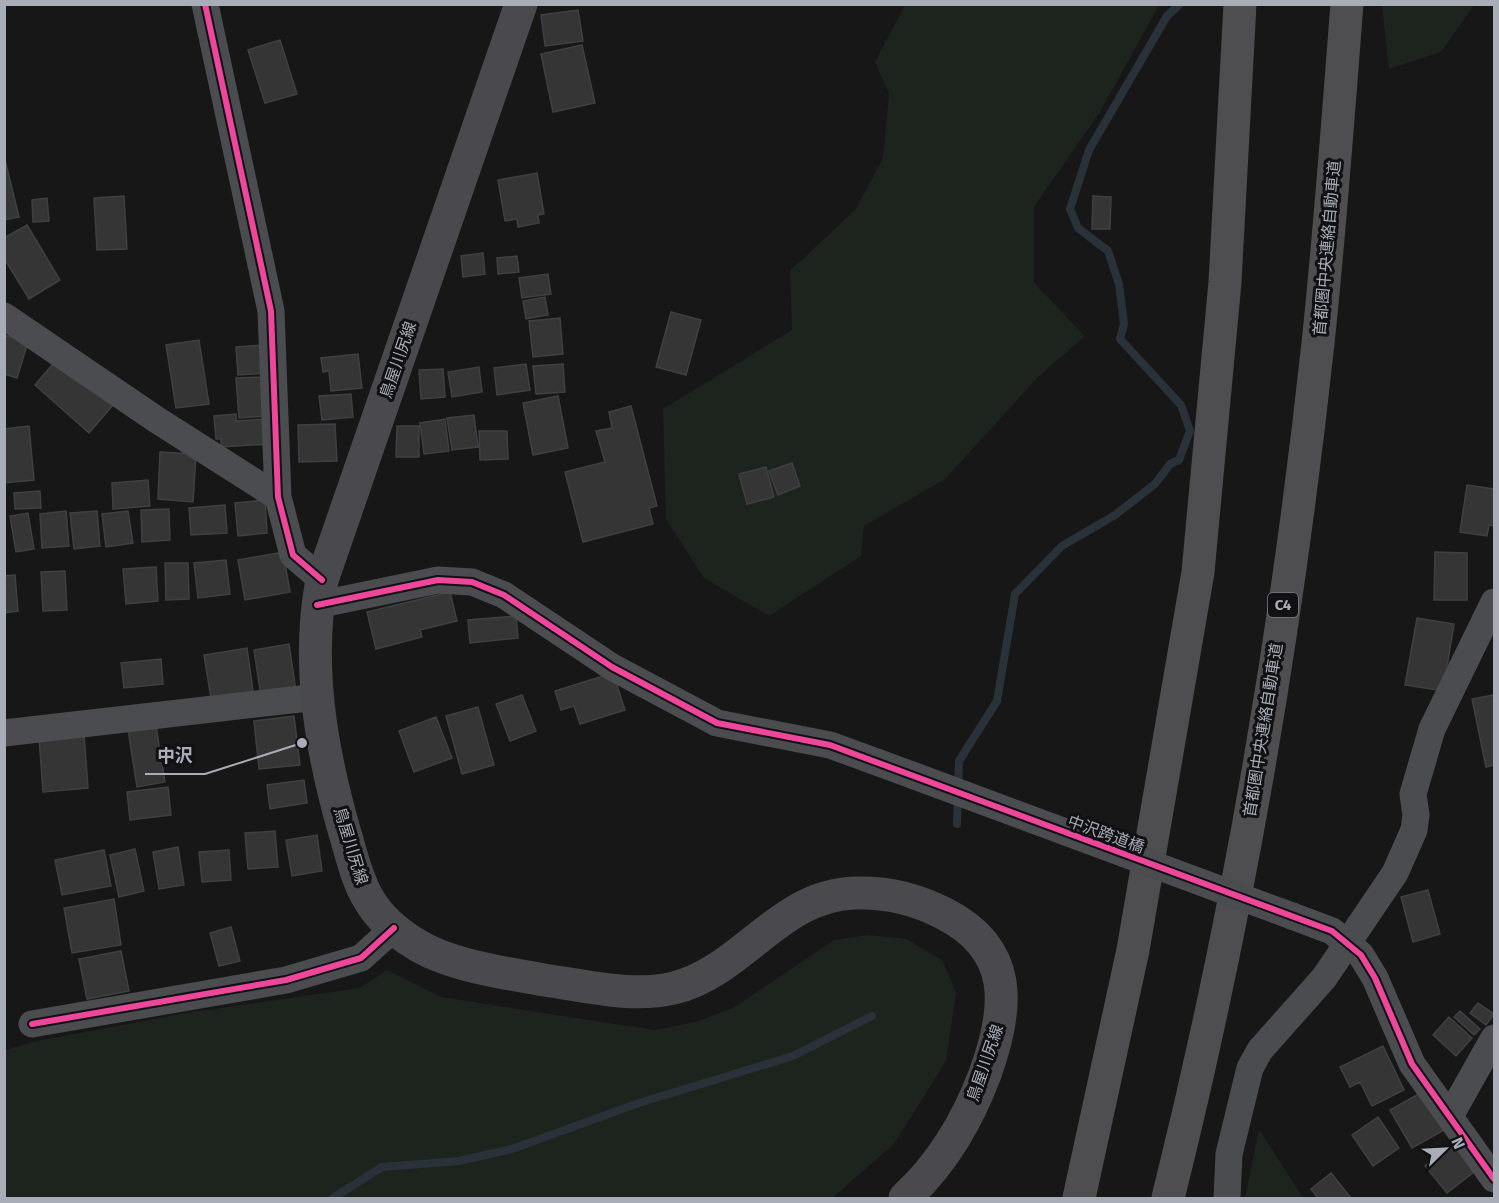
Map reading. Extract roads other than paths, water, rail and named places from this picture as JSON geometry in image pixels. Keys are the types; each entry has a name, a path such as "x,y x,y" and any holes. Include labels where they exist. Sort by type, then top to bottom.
{"highway":[{"path":"1079,1198 1133,950 1198,572 1225,282 1240,4"},
{"name":"首都圏中央連絡自動車道","path":"1168,1198 1216,993 1248,828 1290,564 1318,344 1347,4"}],"main road":[{"name":"鳥屋川尻線","path":"521,4 320,592 317,697 338,808 359,878 368,900 394,928 422,948 452,960 538,979 625,991 651,991 678,987 707,974 793,910 829,896 857,892 888,895 917,902 946,914 979,938 992,957 1002,989 1000,1025 982,1081 956,1137 936,1167 905,1198"}],"street":[{"path":"206,4 271,311 278,497 293,555 320,592"},
{"path":"4,316 157,420 278,497"},
{"name":"中沢跨道橋","path":"320,592 438,580 472,582 504,595 612,667 717,723 830,745 1332,931 1360,955 1375,978 1412,1064 1494,1179"},
{"path":"1227,1198 1229,1154 1250,1068 1260,1050 1324,978 1395,873 1413,830 1416,815 1413,794 1432,729 1494,602"},
{"path":"4,733 317,697"},
{"path":"32,1024 297,977 361,958 394,928"},
{"path":"1450,1116 1494,1038"}],"waterway":[{"path":"957,824 959,761 997,701 1015,594 1062,546 1115,515 1155,484 1170,464 1179,460 1190,431 1181,405 1120,339 1124,324 1119,284 1108,251 1078,228 1070,209 1089,150 1167,16 1180,4"},
{"path":"333,1198 382,1167 459,1161 512,1149 639,1103 793,1056 872,1016"}],"place":[{"name":"中沢","path":"302,743"}]}
